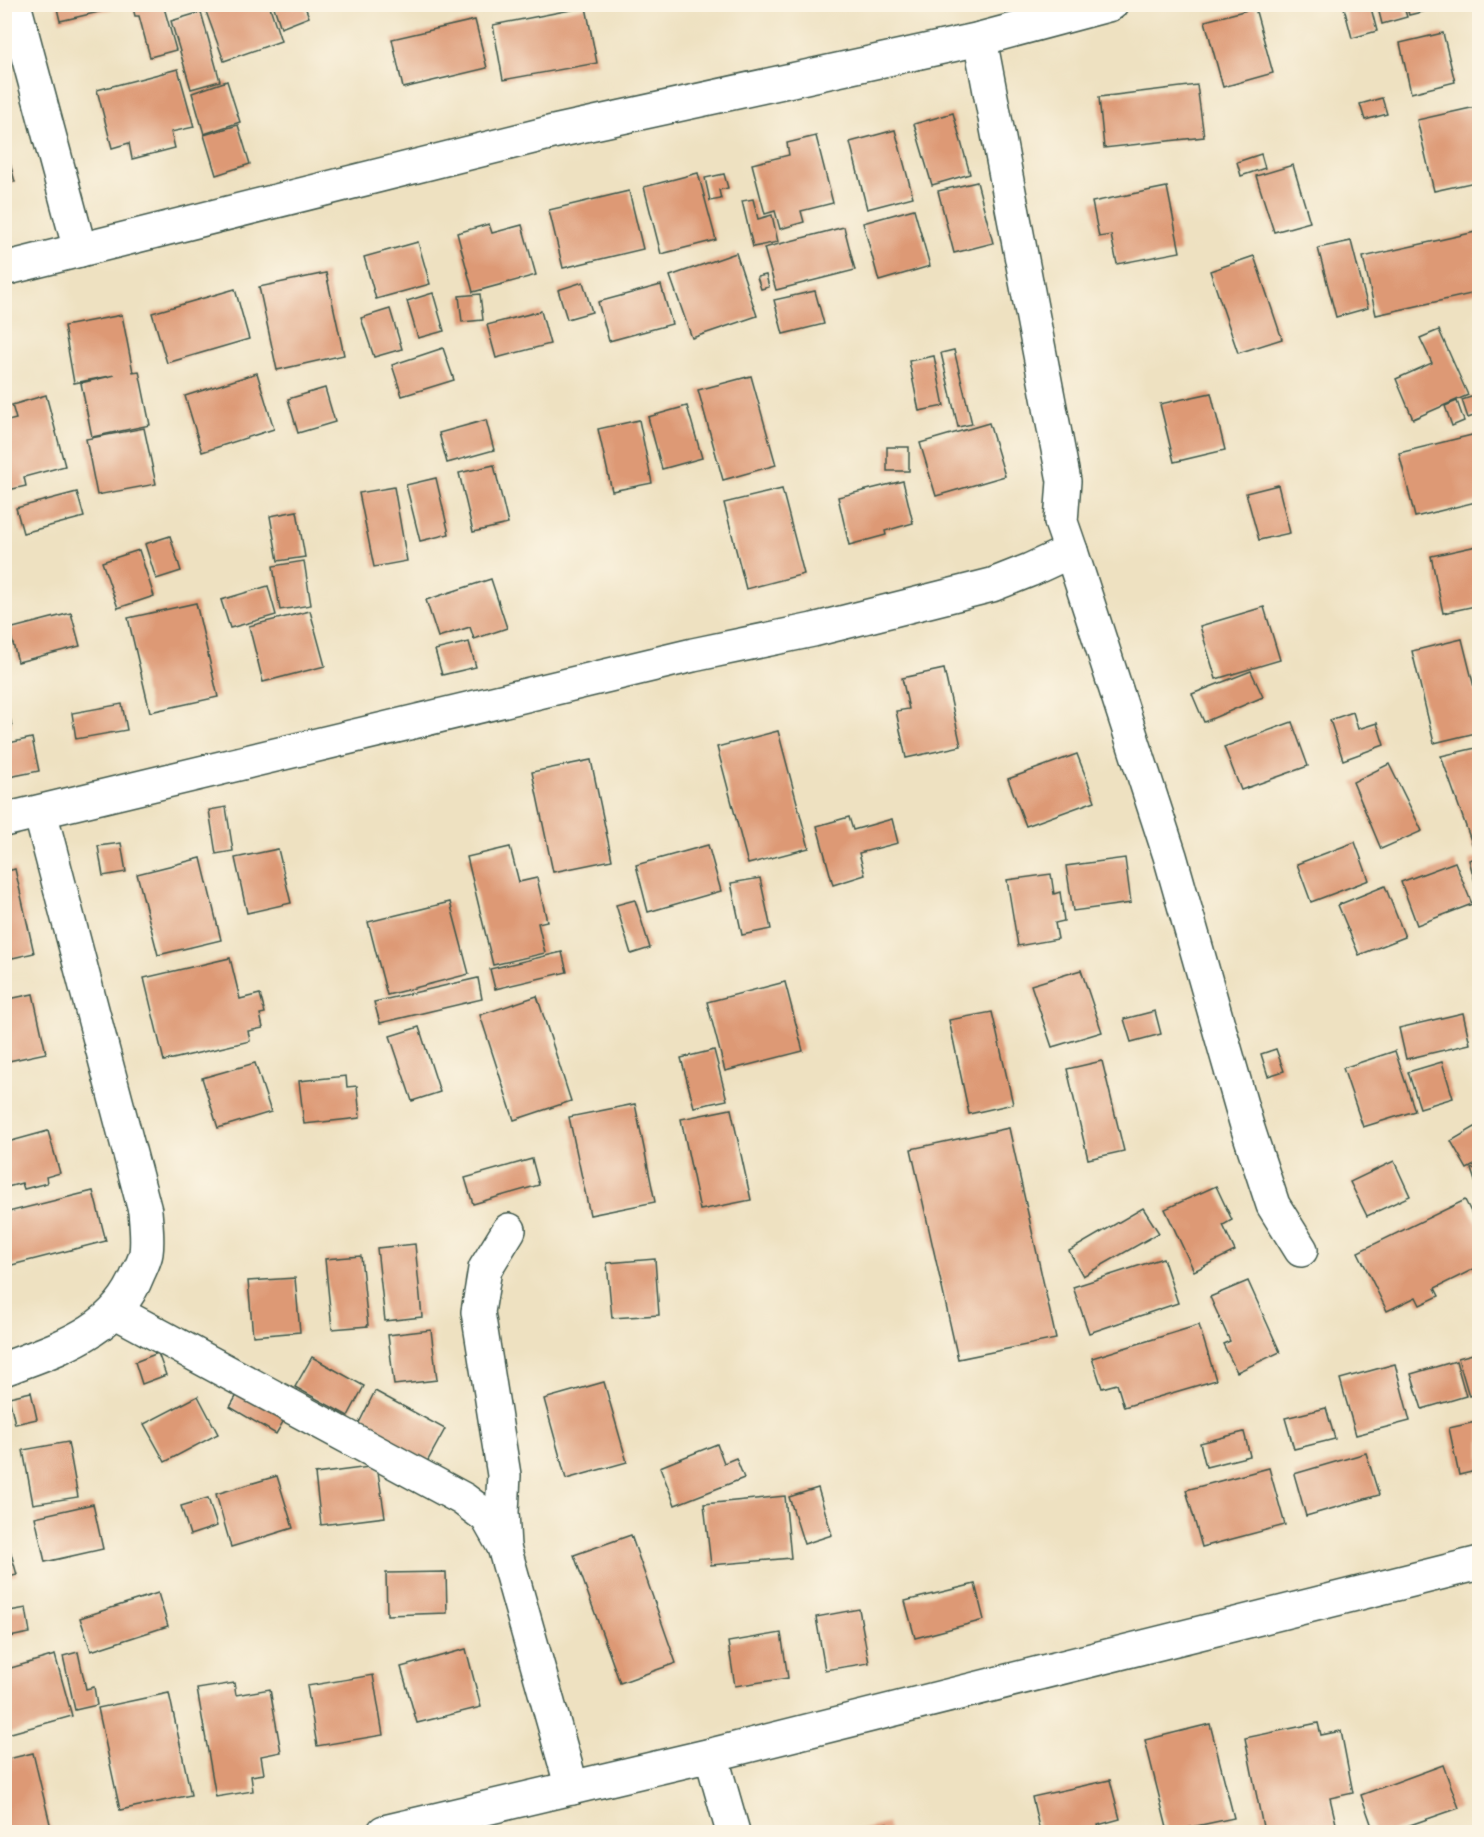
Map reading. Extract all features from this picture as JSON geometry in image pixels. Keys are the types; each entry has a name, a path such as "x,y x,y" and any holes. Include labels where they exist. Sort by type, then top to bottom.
{"street":[{"path":"14,4 80,250"},
{"path":"4,269 554,132 980,39 1111,4"},
{"path":"980,39 1065,481 1061,522 1170,856 1247,1126 1273,1205 1301,1250"},
{"path":"4,820 681,658 813,630 992,585 1071,550"},
{"path":"4,1370 70,1344 96,1329 117,1312 134,1285 146,1253 145,1211 40,812"},
{"path":"510,1230 486,1269 478,1312 504,1475 502,1512 504,1547 572,1788"},
{"path":"117,1312 463,1498 487,1517 504,1547"},
{"path":"384,1833 711,1755 1479,1563"},
{"path":"711,1755 733,1833"}],"building":[{"path":"56,4 129,4 129,5 60,21"},
{"path":"145,4 163,4 176,50 150,57 139,16 135,16 133,8"},
{"path":"210,4 269,4 281,41 224,61 204,6"},
{"path":"273,4 304,4 309,17 281,28"},
{"path":"1343,4 1370,4 1377,31 1352,38"},
{"path":"1377,4 1403,4 1407,17 1382,24"},
{"path":"1406,4 1437,4 1438,8 1409,15"},
{"path":"586,7 597,63 503,80 493,25"},
{"path":"1255,8 1273,73 1223,87 1205,21"},
{"path":"201,12 220,81 191,89 171,21"},
{"path":"475,20 487,68 403,88 392,39"},
{"path":"1443,33 1455,82 1411,93 1400,43"},
{"path":"178,69 194,127 171,132 175,148 132,159 129,143 112,148 97,90"},
{"path":"227,81 240,122 204,134 192,93"},
{"path":"1197,85 1204,137 1104,148 1099,97"},
{"path":"1382,98 1387,114 1365,120 1360,104"},
{"path":"1480,106 1480,181 1434,191 1417,120"},
{"path":"953,113 970,174 932,185 914,124"},
{"path":"238,125 250,164 216,175 204,135"},
{"path":"895,130 913,197 867,209 850,142"},
{"path":"816,136 833,203 801,211 804,222 780,229 775,211 765,214 752,164 789,155 787,143"},
{"path":"4,141 15,182 4,184"},
{"path":"1261,154 1265,168 1241,176 1237,162"},
{"path":"1293,165 1310,222 1274,232 1256,176"},
{"path":"698,173 716,240 661,254 644,187"},
{"path":"724,174 728,188 719,190 721,199 710,201 705,178"},
{"path":"977,182 993,243 954,253 938,191"},
{"path":"1167,187 1180,252 1117,264 1111,235 1099,237 1092,202"},
{"path":"629,191 643,249 563,268 549,210"},
{"path":"753,199 758,219 772,215 778,242 753,247 742,201"},
{"path":"914,209 930,266 879,281 863,223"},
{"path":"489,224 492,233 522,225 536,275 473,292 457,233"},
{"path":"844,227 855,270 776,290 764,248"},
{"path":"1480,231 1480,292 1376,315 1363,257"},
{"path":"1351,241 1368,308 1336,317 1318,248"},
{"path":"418,242 430,284 376,299 364,257"},
{"path":"736,253 757,316 692,338 670,276"},
{"path":"1254,256 1282,339 1238,353 1210,271"},
{"path":"326,273 344,355 277,370 259,287"},
{"path":"766,275 769,287 761,289 757,277"},
{"path":"583,282 592,312 567,319 558,290"},
{"path":"661,285 672,324 609,341 598,302"},
{"path":"235,289 249,339 167,363 152,313"},
{"path":"815,291 824,324 783,334 774,300"},
{"path":"433,293 444,331 418,338 407,301"},
{"path":"480,294 483,320 462,322 459,296"},
{"path":"390,309 402,349 374,357 361,318"},
{"path":"541,311 550,344 496,358 487,325"},
{"path":"122,315 133,372 139,371 150,425 92,437 81,383 115,375 74,383 64,326"},
{"path":"1439,330 1468,395 1413,419 1396,379 1432,363 1420,338"},
{"path":"443,348 454,380 402,396 392,365"},
{"path":"954,350 972,424 958,427 941,353"},
{"path":"934,356 944,406 919,411 909,361"},
{"path":"257,373 274,429 202,452 185,396"},
{"path":"751,376 776,465 723,480 698,390"},
{"path":"325,388 335,422 298,433 288,399"},
{"path":"1211,393 1225,450 1174,462 1160,404"},
{"path":"46,395 65,466 24,477 26,486 4,491 4,422 16,419 12,405"},
{"path":"1474,396 1479,414 1468,418 1462,400"},
{"path":"1457,401 1464,421 1452,426 1445,406"},
{"path":"687,406 702,458 662,469 648,417"},
{"path":"486,420 494,450 447,463 439,433"},
{"path":"639,420 652,483 612,491 598,429"},
{"path":"989,423 1005,476 936,496 920,443"},
{"path":"144,428 156,484 97,495 86,439"},
{"path":"1480,433 1480,501 1415,517 1399,453"},
{"path":"887,447 909,447 909,471 887,471"},
{"path":"494,465 508,524 473,532 459,473"},
{"path":"436,478 449,534 420,541 406,485"},
{"path":"903,481 913,523 885,531 886,535 849,545 838,497"},
{"path":"1278,485 1290,533 1259,540 1246,493"},
{"path":"394,487 407,561 374,567 359,493"},
{"path":"782,489 804,574 746,589 724,503"},
{"path":"77,492 84,517 23,533 16,508"},
{"path":"297,511 305,557 278,561 270,516"},
{"path":"170,536 181,571 156,579 145,544"},
{"path":"1477,546 1480,555 1480,605 1443,613 1431,556"},
{"path":"139,550 154,596 118,608 102,562"},
{"path":"304,561 311,605 280,610 273,566"},
{"path":"491,579 507,628 474,639 470,627 438,637 426,600"},
{"path":"268,586 276,615 230,628 221,600"},
{"path":"196,603 218,697 150,712 128,618"},
{"path":"1264,607 1280,660 1216,679 1200,626"},
{"path":"310,611 325,666 263,682 249,626"},
{"path":"71,613 80,646 18,662 9,629"},
{"path":"1462,639 1480,711 1480,732 1434,743 1412,651"},
{"path":"469,642 476,667 442,675 435,650"},
{"path":"944,669 961,746 906,758 896,711 909,709 902,678"},
{"path":"1251,671 1263,697 1204,722 1192,694"},
{"path":"4,698 12,726 4,728"},
{"path":"122,704 127,730 76,739 72,713"},
{"path":"1353,712 1358,729 1377,723 1384,745 1343,760 1330,720"},
{"path":"1292,722 1308,766 1241,790 1224,747"},
{"path":"778,731 809,848 748,864 717,747"},
{"path":"32,738 39,771 4,778 4,744"},
{"path":"1480,747 1480,847 1474,849 1441,756"},
{"path":"1077,754 1095,801 1026,826 1008,779"},
{"path":"591,760 612,860 553,872 532,772"},
{"path":"1389,764 1422,831 1381,849 1353,782"},
{"path":"226,807 233,851 216,854 209,810"},
{"path":"849,817 853,830 892,819 898,843 859,853 865,875 833,885 817,826"},
{"path":"1355,842 1369,880 1311,902 1297,864"},
{"path":"121,843 126,872 103,876 98,846"},
{"path":"708,845 721,891 648,912 636,865"},
{"path":"510,847 519,882 537,878 547,921 538,923 545,953 493,965 467,857"},
{"path":"278,849 291,903 247,913 235,858"},
{"path":"1480,857 1480,897 1479,897 1469,860"},
{"path":"201,858 221,940 158,955 137,874"},
{"path":"1125,858 1131,903 1073,911 1066,866"},
{"path":"1455,862 1472,904 1417,925 1401,882"},
{"path":"15,869 34,953 4,960 4,872"},
{"path":"1051,874 1054,894 1060,892 1064,921 1055,923 1058,939 1018,946 1007,880"},
{"path":"760,878 771,929 742,935 731,883"},
{"path":"1385,886 1405,937 1359,955 1338,905"},
{"path":"635,900 650,948 631,954 616,905"},
{"path":"450,902 469,974 387,995 368,922"},
{"path":"562,952 567,972 495,989 490,969"},
{"path":"230,958 240,999 260,994 265,1013 260,1014 263,1028 248,1031 250,1041 164,1061 144,978"},
{"path":"1081,970 1102,1032 1052,1047 1031,985"},
{"path":"478,978 482,999 380,1023 374,1002"},
{"path":"785,982 803,1051 725,1071 707,1002"},
{"path":"33,994 46,1053 4,1062 4,1000"},
{"path":"537,996 571,1101 514,1120 480,1015"},
{"path":"1155,1011 1161,1034 1131,1042 1124,1019"},
{"path":"992,1012 1013,1104 969,1114 949,1020"},
{"path":"1463,1013 1470,1044 1406,1059 1399,1028"},
{"path":"419,1027 440,1092 412,1101 390,1036"},
{"path":"1276,1049 1284,1071 1268,1076 1261,1054"},
{"path":"714,1050 727,1100 694,1107 681,1058"},
{"path":"1395,1051 1415,1111 1363,1127 1343,1068"},
{"path":"1102,1061 1124,1151 1088,1159 1067,1069"},
{"path":"1442,1062 1453,1098 1420,1108 1408,1072"},
{"path":"255,1063 271,1112 218,1128 202,1078"},
{"path":"346,1076 347,1087 357,1086 360,1118 304,1124 299,1081"},
{"path":"635,1104 655,1202 590,1215 569,1117"},
{"path":"731,1109 751,1200 700,1210 681,1119"},
{"path":"1480,1124 1480,1162 1467,1169 1451,1141"},
{"path":"1009,1128 1056,1339 958,1359 911,1149"},
{"path":"48,1131 60,1173 46,1177 47,1183 24,1189 22,1183 4,1188 4,1143"},
{"path":"532,1159 539,1185 473,1204 465,1178"},
{"path":"1394,1161 1410,1196 1367,1216 1350,1182"},
{"path":"1480,1167 1480,1193 1479,1193 1471,1169"},
{"path":"1216,1186 1232,1220 1223,1225 1235,1251 1194,1271 1165,1209"},
{"path":"93,1191 106,1241 4,1267 4,1213"},
{"path":"1465,1200 1480,1230 1480,1266 1435,1288 1439,1296 1420,1305 1416,1297 1387,1311 1358,1252"},
{"path":"1143,1208 1159,1233 1083,1276 1069,1251"},
{"path":"415,1244 422,1317 385,1321 377,1248"},
{"path":"361,1256 368,1326 332,1329 325,1259"},
{"path":"1163,1258 1178,1303 1089,1333 1073,1287"},
{"path":"655,1259 659,1315 612,1318 607,1263"},
{"path":"295,1278 300,1332 253,1336 248,1281"},
{"path":"1248,1281 1280,1352 1237,1372 1223,1344 1230,1341 1210,1297"},
{"path":"1199,1325 1216,1380 1124,1407 1117,1384 1102,1388 1092,1358"},
{"path":"431,1330 437,1380 394,1385 388,1335"},
{"path":"1480,1352 1480,1393 1469,1396 1458,1358"},
{"path":"158,1353 166,1375 142,1384 135,1362"},
{"path":"312,1357 364,1386 348,1416 295,1387"},
{"path":"1456,1361 1466,1396 1422,1409 1411,1374"},
{"path":"1395,1364 1410,1421 1356,1435 1340,1379"},
{"path":"604,1382 627,1462 566,1479 544,1399"},
{"path":"244,1383 290,1410 276,1434 230,1407"},
{"path":"375,1391 445,1429 427,1462 358,1425"},
{"path":"31,1392 37,1419 15,1424 9,1397"},
{"path":"198,1396 218,1434 165,1462 144,1424"},
{"path":"1326,1408 1335,1439 1294,1449 1285,1418"},
{"path":"1480,1421 1480,1470 1459,1475 1449,1428"},
{"path":"1244,1432 1250,1456 1206,1467 1200,1443"},
{"path":"68,1442 78,1497 33,1504 23,1450"},
{"path":"717,1444 724,1463 736,1458 744,1478 675,1505 660,1467"},
{"path":"1366,1453 1379,1495 1306,1516 1294,1474"},
{"path":"377,1466 385,1517 321,1525 315,1474"},
{"path":"1269,1468 1285,1525 1202,1547 1186,1490"},
{"path":"277,1476 293,1528 231,1547 216,1494"},
{"path":"818,1488 832,1535 804,1544 789,1497"},
{"path":"785,1496 791,1558 711,1565 704,1504"},
{"path":"208,1498 217,1526 190,1535 181,1506"},
{"path":"93,1504 103,1549 45,1562 35,1517"},
{"path":"4,1528 17,1575 4,1578"},
{"path":"631,1535 676,1663 620,1683 574,1555"},
{"path":"446,1572 447,1613 387,1615 386,1573"},
{"path":"975,1584 984,1620 915,1638 905,1601"},
{"path":"158,1593 168,1626 91,1651 80,1618"},
{"path":"26,1608 30,1633 4,1638 4,1612"},
{"path":"859,1609 869,1663 825,1670 816,1617"},
{"path":"781,1633 788,1678 735,1686 728,1642"},
{"path":"466,1649 481,1707 417,1723 401,1667"},
{"path":"78,1652 86,1689 94,1687 97,1705 75,1710 63,1656"},
{"path":"55,1655 72,1716 4,1735 4,1670"},
{"path":"373,1675 383,1735 317,1746 307,1686"},
{"path":"234,1683 236,1695 270,1689 281,1752 261,1756 264,1774 251,1776 253,1791 216,1797 197,1689"},
{"path":"169,1693 191,1795 120,1810 98,1708"},
{"path":"1318,1723 1321,1735 1341,1731 1353,1793 1330,1798 1338,1832 1264,1832 1245,1738"},
{"path":"1210,1724 1234,1818 1168,1832 1145,1740"},
{"path":"33,1753 52,1832 4,1832 4,1760"},
{"path":"1443,1765 1459,1808 1390,1832 1374,1832 1361,1795"},
{"path":"1110,1780 1120,1819 1098,1825 1100,1832 1040,1832 1032,1797"},
{"path":"887,1823 890,1832 854,1832"}]}
